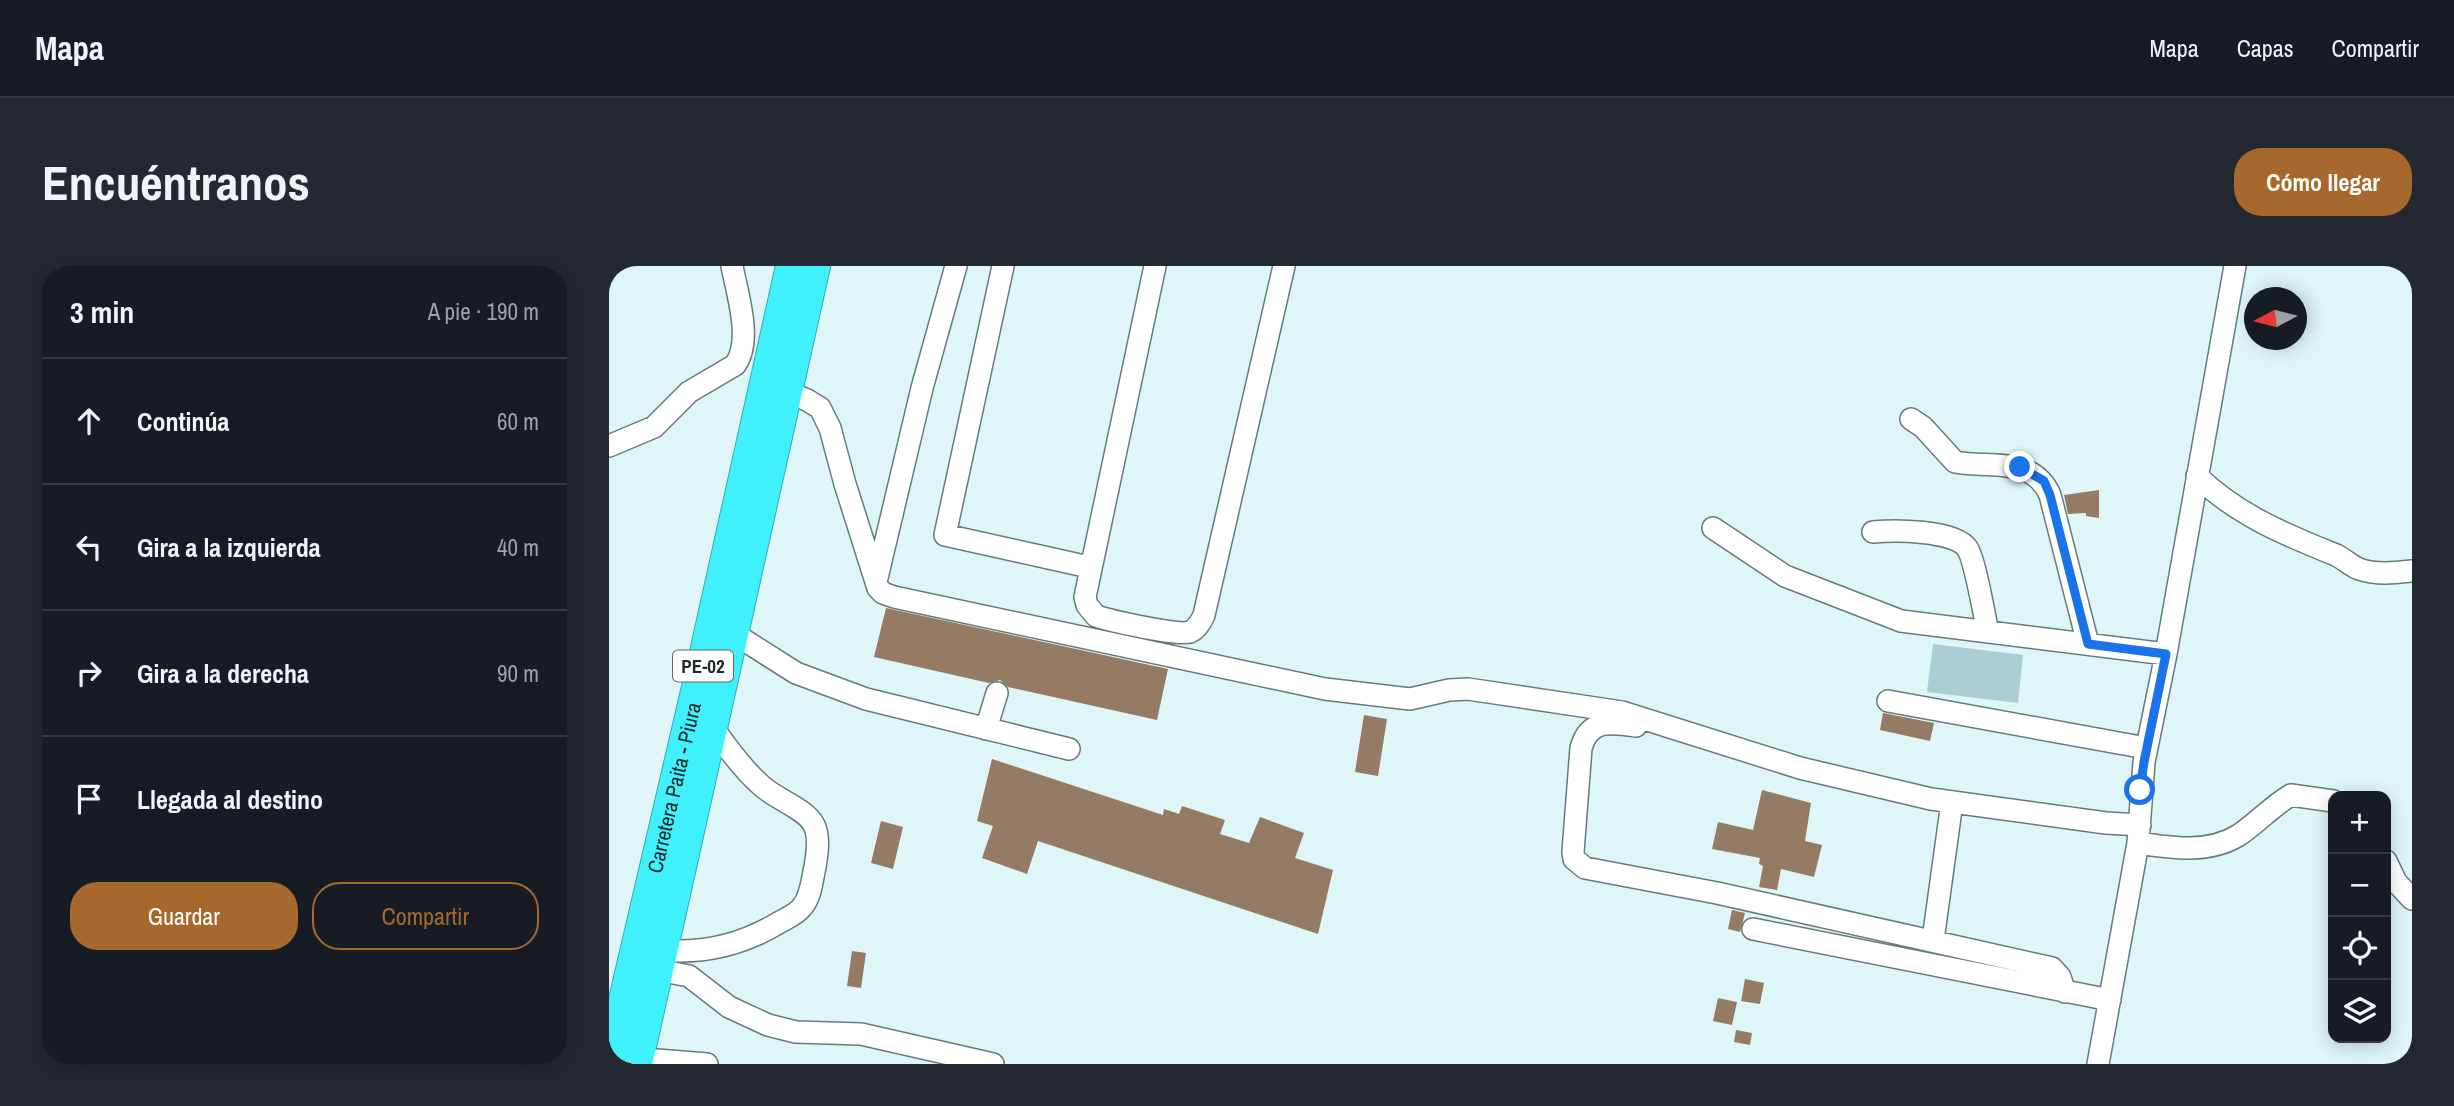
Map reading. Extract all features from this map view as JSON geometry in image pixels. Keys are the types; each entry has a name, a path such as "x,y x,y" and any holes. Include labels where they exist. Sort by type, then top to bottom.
{"highway":[{"name":"Carretera Paita - Piura","path":"609,1064 702,666 790,266"},
{"name":"Carretera Paita - Piura","path":"639,1064 815,266"}],"street":[{"path":"609,446 654,427 689,393 735,365 740,358 743,326 733,266"},
{"path":"876,582 922,388 956,266"},
{"path":"1003,266 945,535 1089,567"},
{"path":"1155,266 1089,567 1085,597 1087,605 1096,616 1178,633 1192,631 1201,623 1284,266"},
{"path":"2098,1064 2139,834 2140,790 2147,748 2235,266"},
{"path":"787,392 820,408 830,428 876,582 883,593 894,597 1325,689 1410,699 1468,689 1622,712 1800,768 1931,799 2106,823 2183,849 2210,846 2238,836 2291,795 2328,800"},
{"path":"1911,419 1923,427 1955,462 2020,467 2044,481 2050,495 2088,644"},
{"path":"2197,477 2224,500 2265,525 2340,557 2358,569 2379,573 2412,571"},
{"path":"1713,528 1785,576 1901,621 2166,654"},
{"path":"1873,532 1949,537 1966,546 1988,632"},
{"path":"733,633 796,673 854,695 1069,749"},
{"path":"986,729 997,693"},
{"path":"1888,701 2147,748"},
{"path":"1690,734 1621,724 1593,727 1585,734 1581,748 1573,852 1574,859 1579,864 1585,868 1717,893 2052,968 2060,977 2065,992"},
{"path":"660,960 739,942 764,932 800,910 809,896 817,855 818,835 813,823 804,813 764,788 742,766 712,726"},
{"path":"1933,940 1952,802"},
{"path":"2391,871 2396,882 2412,900"},
{"path":"1753,929 2110,1000"},
{"path":"660,960 689,976 729,1007 768,1025 796,1032 861,1034 993,1064"},
{"path":"639,1064 657,1060 707,1064"}],"shaded area":[{"path":"1933,644 2023,655 2018,703 1927,692"}],"building":[{"path":"2099,490 2099,518 2086,516 2086,513 2068,514 2064,495"},
{"path":"886,608 1168,669 1157,720 1008,687 1000,680 989,683 874,657"},
{"path":"1883,713 1934,723 1930,741 1880,730"},
{"path":"1364,715 1387,719 1378,776 1355,772"},
{"path":"992,759 1163,815 1164,809 1179,814 1182,806 1225,820 1220,834 1249,843 1260,817 1304,833 1295,858 1333,870 1318,934 1038,841 1027,874 982,858 993,826 977,821"},
{"path":"1762,790 1811,803 1805,841 1822,845 1814,877 1781,869 1777,890 1759,887 1763,866 1759,864 1760,858 1712,849 1718,822 1753,830"},
{"path":"881,821 903,827 893,869 871,863"},
{"path":"1732,910 1745,913 1740,932 1728,929"},
{"path":"852,951 866,953 861,988 847,986"},
{"path":"1745,979 1764,983 1760,1004 1741,1001"},
{"path":"1718,998 1737,1002 1732,1025 1713,1021"},
{"path":"1736,1030 1752,1033 1750,1045 1734,1042"}],"route":[{"path":"2020,467 2044,481 2050,495 2088,644 2166,654 2140,790"}]}
